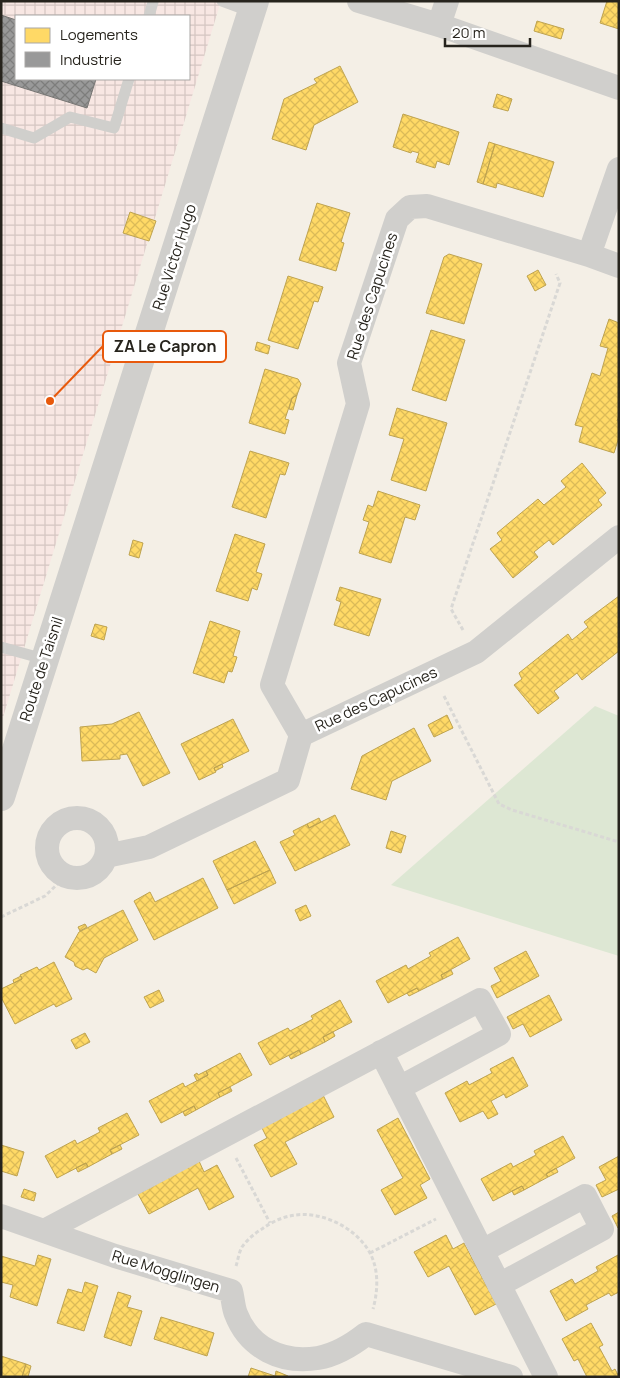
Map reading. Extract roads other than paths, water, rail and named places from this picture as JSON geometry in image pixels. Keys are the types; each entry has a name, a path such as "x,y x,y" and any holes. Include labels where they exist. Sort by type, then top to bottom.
{"street":[{"path":"358,1 439,25 619,88"},
{"path":"439,25 447,1"},
{"name":"Rue Victor Hugo","path":"83,542 253,7"},
{"path":"590,255 619,169"},
{"name":"Rue des Capucines","path":"106,856 149,847 288,780 301,735 272,685 358,404 349,363 397,219 410,208 427,206 590,255 619,266"},
{"name":"Rue des Capucines","path":"301,735 476,652 619,538"},
{"name":"Route de Taisnil","path":"1,797 83,542"},
{"path":"74,817 84,818 97,825 106,837 108,846 106,856 102,865 95,872 85,877 66,876 57,871 51,863 47,853 47,843 50,834 64,820 74,817"},
{"path":"44,1231 480,1000 499,1034 399,1088"},
{"path":"381,1052 546,1377"},
{"path":"482,1251 585,1196 602,1229 499,1285"},
{"name":"Rue Mogglingen","path":"1,1216 115,1256 232,1291 236,1313 248,1334 265,1350 292,1360 319,1358 351,1346 366,1334 511,1377"}],"lane":[{"path":"222,1 253,7"},
{"path":"149,15 155,2"},
{"path":"1,128 34,138 70,117 114,128 129,80"},
{"path":"1,647 44,659"}],"place":[{"name":"ZA Le Capron","path":"50,401"}]}
